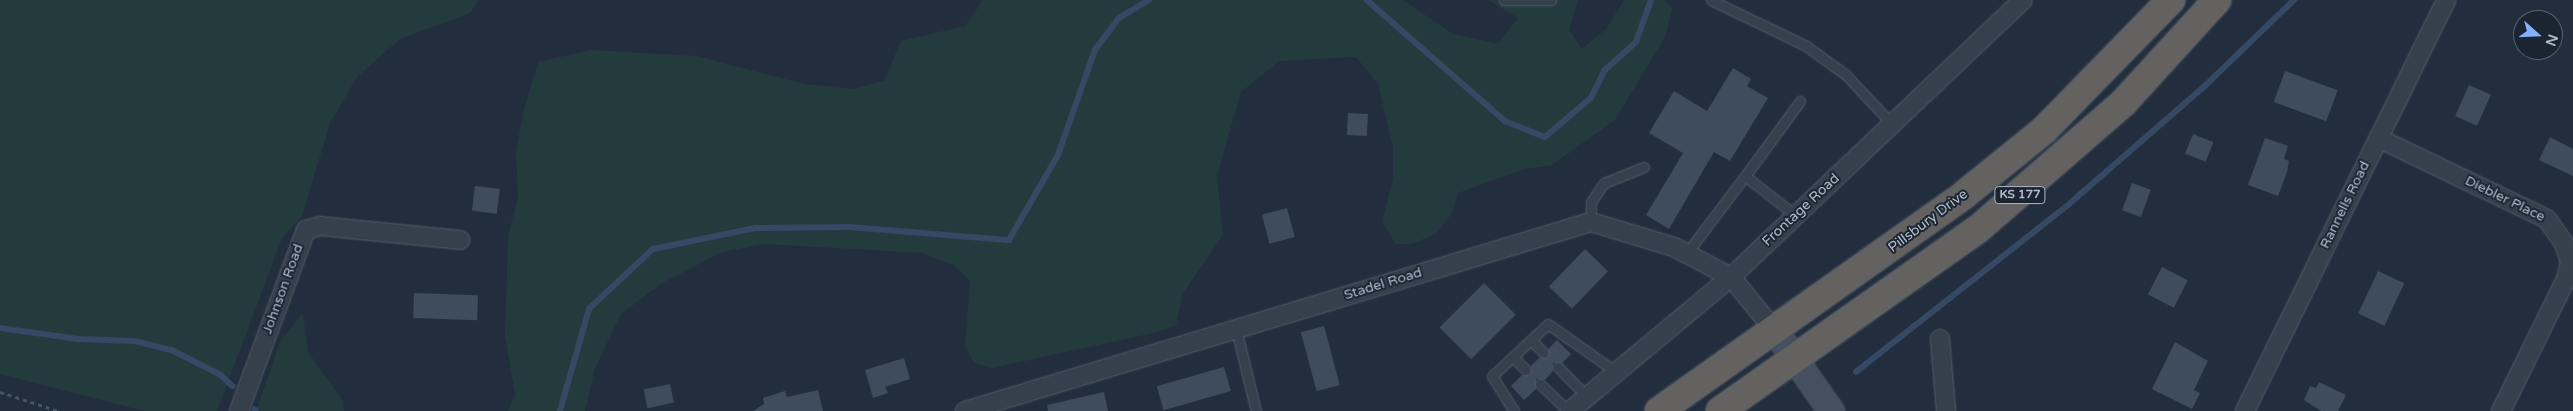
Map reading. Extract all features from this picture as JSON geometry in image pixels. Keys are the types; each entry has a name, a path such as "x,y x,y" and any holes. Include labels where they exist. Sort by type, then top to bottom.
{"highway":[{"name":"Pillsbury Drive","path":"1659,411 1775,331 1965,194 2044,130 2171,0"},
{"name":"KS 177","path":"1720,411 1977,230 2050,169 2124,102 2217,0"}],"main road":[{"path":"1775,331 1830,411"}],"street":[{"name":"Frontage Road","path":"1569,411 1731,276 2023,0"},
{"name":"Rannells Road","path":"2245,411 2446,0"},
{"name":"Diebler Place","path":"2378,138 2548,219 2564,242 2570,262 2566,279 2501,411"},
{"path":"1591,222 1686,254 1731,276 1775,331"},
{"name":"Stadel Road","path":"965,411 1591,222"},
{"name":"Johnson Road","path":"239,411 306,230 320,226 460,240"},
{"path":"1940,339 1946,411"}],"lane":[{"path":"1504,0 1551,0"},
{"path":"1711,0 1806,46 1846,75 1892,124"},
{"path":"1686,254 1800,101"},
{"path":"1591,222 1591,202 1604,183 1644,167"},
{"path":"1744,176 1795,216"},
{"path":"1514,411 1492,376 1548,324 1616,372"},
{"path":"1236,329 1256,411"},
{"path":"1531,340 1544,353"},
{"path":"1512,357 1526,370"},
{"path":"1558,367 1587,397"},
{"path":"1540,384 1569,411"}],"path":[{"path":"0,392 59,411"}],"green space":[{"path":"0,0 479,0 470,13 400,39 357,77 330,123 302,216 282,238 217,411 144,411 0,374"},
{"path":"983,0 1403,0 1453,34 1498,44 1518,18 1488,0 1578,0 1569,30 1582,49 1607,28 1624,0 1664,0 1672,8 1666,35 1615,120 1552,165 1524,169 1458,193 1452,213 1437,233 1412,244 1396,244 1382,222 1393,179 1393,147 1378,84 1356,57 1279,61 1241,92 1217,176 1223,235 1183,293 1176,325 1158,332 992,368 974,363 965,346 970,281 955,266 923,253 765,244 722,252 662,283 621,314 595,368 585,411 508,411 515,395 505,335 508,236 518,197 516,153 523,113 538,62 591,50 696,56 804,84 852,89 884,81 901,41 965,26"},
{"path":"303,313 308,352 343,401 344,411 256,411 281,340"}],"building":[{"path":"1733,68 1751,79 1747,86 1768,98 1730,161 1714,152 1669,229 1646,215 1683,153 1649,133 1674,91 1707,111"},
{"path":"2285,71 2338,90 2326,121 2274,102"},
{"path":"2469,85 2491,95 2477,126 2455,116"},
{"path":"1348,113 1368,114 1367,136 1347,135"},
{"path":"2193,134 2213,142 2206,162 2185,153"},
{"path":"2550,137 2573,149 2573,176 2539,160"},
{"path":"2265,138 2288,146 2284,159 2289,161 2287,172 2278,196 2248,185"},
{"path":"2132,183 2151,190 2141,217 2122,210"},
{"path":"475,186 500,189 497,214 472,211"},
{"path":"1287,208 1295,237 1270,244 1262,215"},
{"path":"1585,249 1608,271 1572,309 1549,286"},
{"path":"2162,267 2188,280 2174,308 2148,295"},
{"path":"2378,271 2404,283 2384,326 2358,314"},
{"path":"1484,283 1516,315 1471,359 1439,328"},
{"path":"414,293 478,295 477,320 413,318"},
{"path":"1324,326 1340,385 1317,391 1301,332"},
{"path":"1557,340 1571,354 1562,363 1553,363 1553,371 1545,380 1536,379 1536,389 1524,400 1511,386 1522,375 1530,375 1531,366 1540,357 1548,358 1548,349"},
{"path":"2175,342 2208,361 2194,390 2200,393 2192,409 2152,389"},
{"path":"904,358 910,379 885,387 888,393 873,398 865,370"},
{"path":"1224,367 1231,391 1164,410 1157,386"},
{"path":"2319,382 2346,395 2338,411 2321,411 2304,400 2310,386 2316,388"},
{"path":"670,384 674,403 648,408 644,390"},
{"path":"818,390 823,411 753,411 764,404 763,398 785,391 787,397"},
{"path":"1104,392 1108,411 1048,411 1047,405"}],"waterway":[{"path":"560,411 589,309 653,249 755,228 850,227 1009,240 1058,155 1095,50 1119,18 1149,0"},
{"path":"1367,0 1505,121 1545,137 1591,98 1604,71 1636,42 1651,0"},
{"path":"1856,372 2068,205 2205,86 2294,0"},
{"path":"0,328 78,339 135,341 172,350 221,375 233,386"}]}
